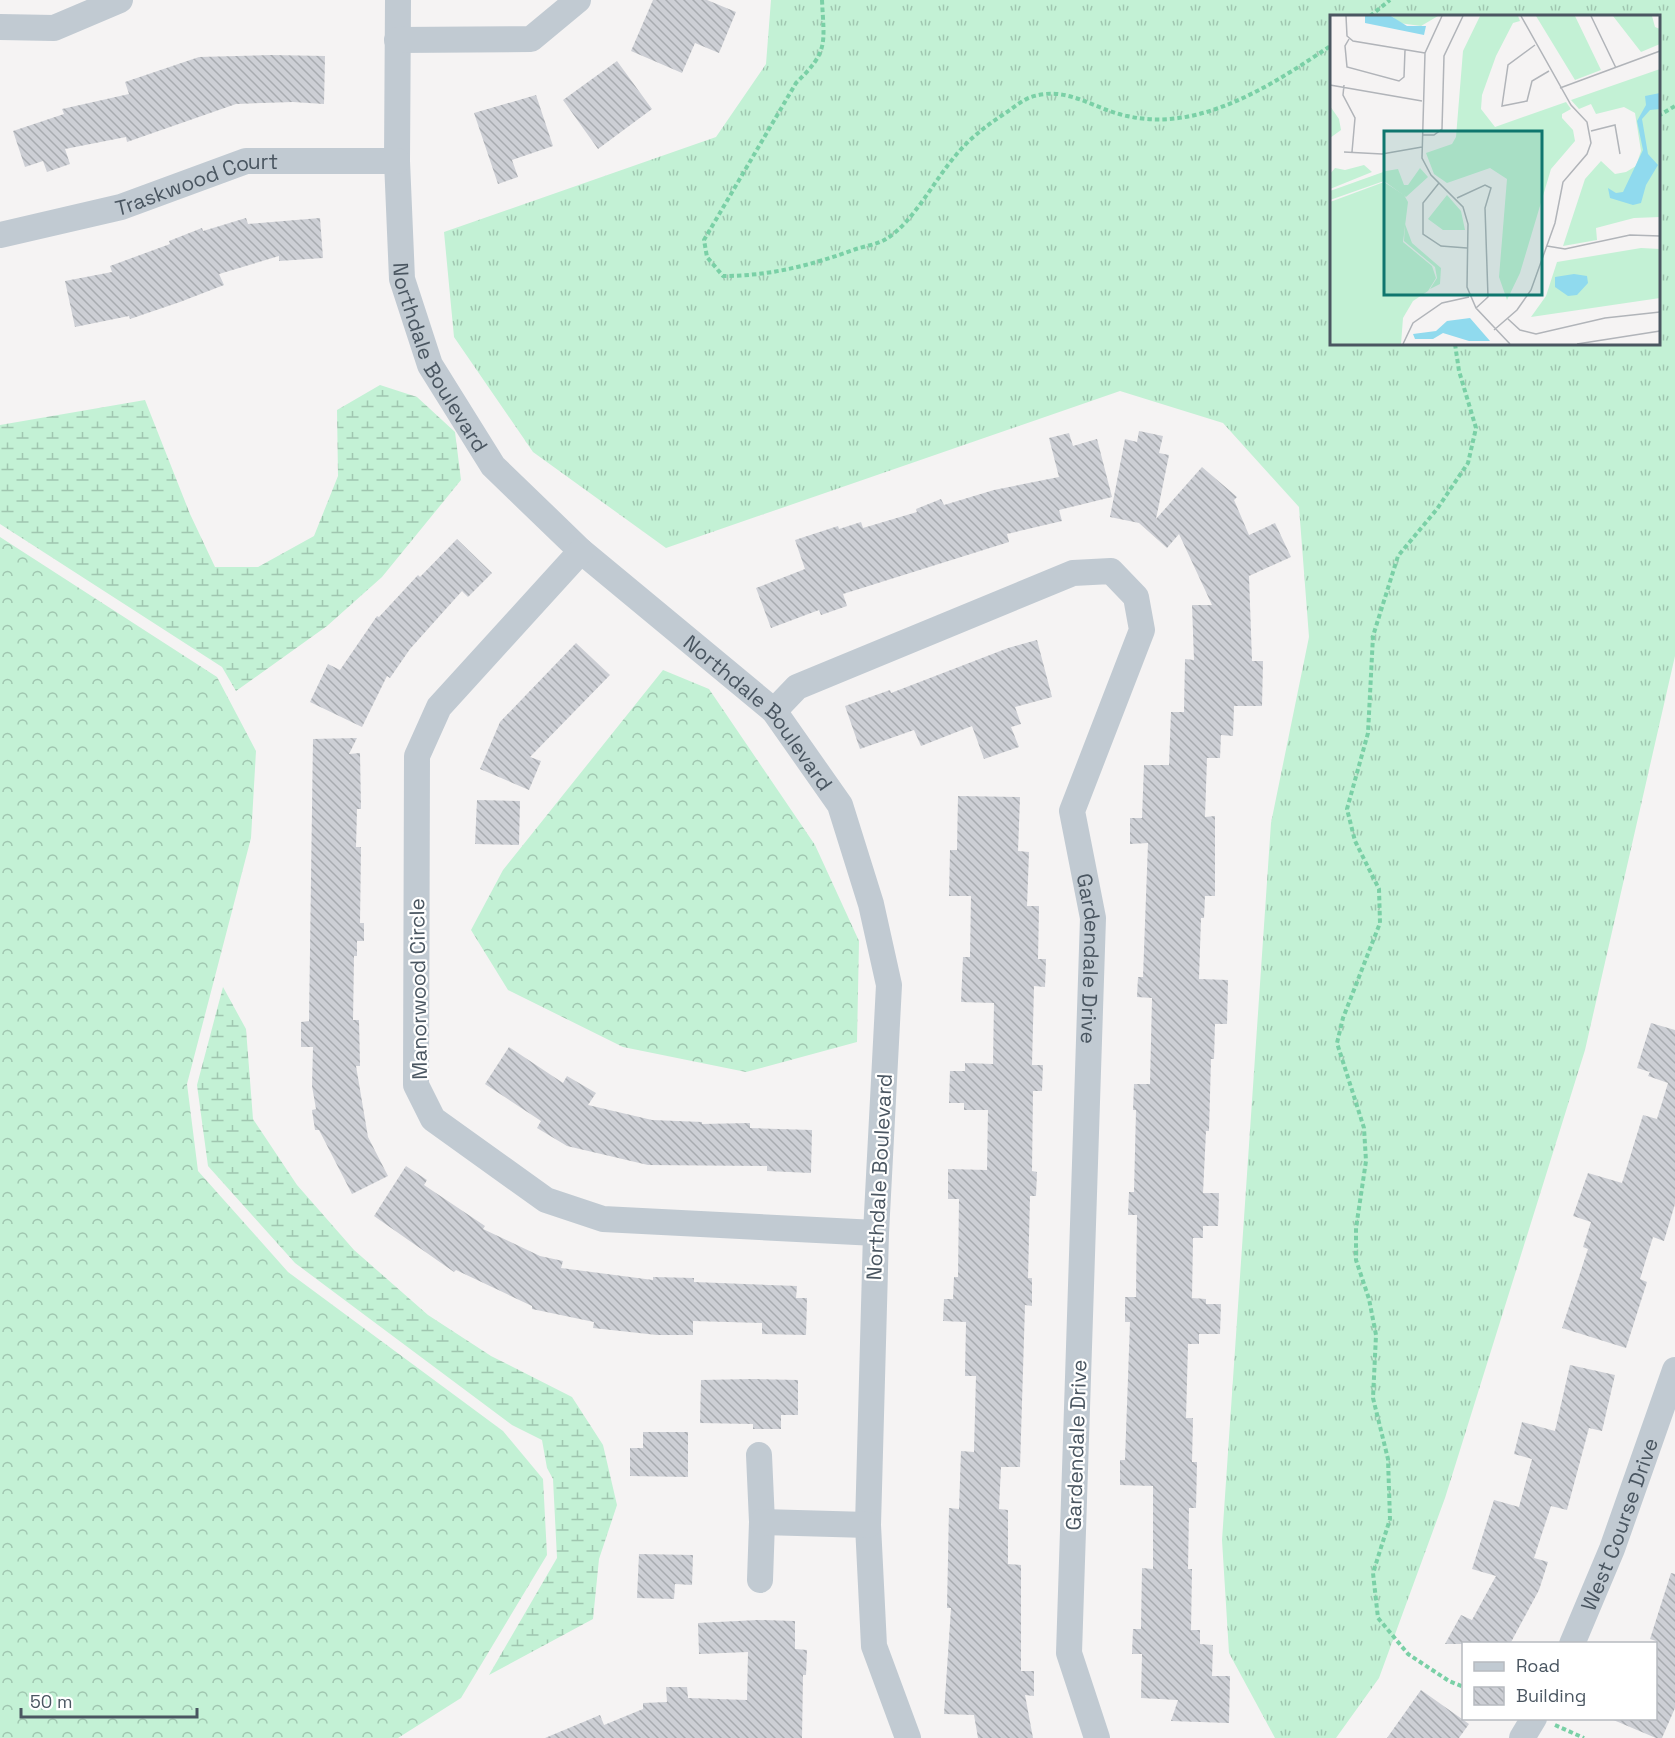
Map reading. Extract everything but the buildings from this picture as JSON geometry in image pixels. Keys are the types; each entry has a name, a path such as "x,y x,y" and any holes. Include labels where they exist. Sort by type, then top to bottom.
{"street":[{"path":"0,27 54,28 120,0"},
{"name":"Northdale Boulevard","path":"398,0 397,161 402,279 429,365 493,466 581,551 774,711 840,805 871,904 889,985 876,1233 868,1526 874,1646 908,1738"},
{"path":"397,40 531,39 578,0"},
{"name":"Traskwood Court","path":"0,235 120,207 246,161 397,161"},
{"name":"Manorwood Circle","path":"581,551 439,707 417,756 416,1085 433,1119 546,1200 603,1219 876,1233"},
{"name":"Gardendale Drive","path":"774,711 797,687 1073,573 1112,572 1136,597 1142,630 1072,811 1093,918 1068,1653 1097,1738"},
{"name":"West Course Drive","path":"1573,1642 1612,1550 1675,1370"},
{"path":"759,1455 762,1522 760,1580"},
{"path":"762,1522 868,1526"},
{"path":"1522,1738 1541,1720"}],"path":[{"path":"822,0 824,40 817,62 796,83 705,240 707,258 723,276 754,276 813,264 887,238 914,211 955,155 981,129 1030,97 1058,93 1089,101 1127,116 1176,119 1230,106 1290,73 1330,46"},
{"path":"1371,15 1390,0"},
{"path":"1660,115 1675,106"},
{"path":"1455,345 1459,371 1476,428 1468,463 1437,509 1398,556 1373,636 1368,733 1347,809 1355,841 1379,889 1380,923 1343,1018 1337,1043 1364,1128 1366,1161 1356,1228 1356,1260 1369,1299 1377,1335 1373,1398 1388,1459 1390,1519 1373,1573 1377,1618 1408,1654 1449,1681 1462,1686"},
{"path":"1541,1720 1584,1738"}],"green space":[{"path":"771,0 1675,0 1675,656 1585,1050 1445,1498 1379,1678 1336,1738 1275,1738 1229,1653 1222,1540 1271,823 1309,637 1299,507 1223,423 1120,391 666,548 533,452 454,337 444,232 716,137 766,64"},
{"path":"380,385 417,397 455,432 461,480 382,577 327,626 236,691 222,667 0,524 0,425 145,400 190,514 215,567 258,567 314,536 338,476 337,410"},
{"path":"0,537 217,677 256,751 251,838 187,1084 198,1171 288,1272 503,1431 543,1479 547,1555 461,1698 398,1738 0,1738"},
{"path":"663,670 709,689 815,845 859,941 857,1042 746,1072 623,1047 508,990 471,930 503,870"},
{"path":"223,987 246,1029 253,1119 297,1185 354,1250 428,1315 491,1356 572,1397 603,1445 617,1505 599,1559 593,1619 489,1675 557,1558 553,1479 547,1468 542,1440 512,1425 295,1263 208,1166 197,1085"}]}
